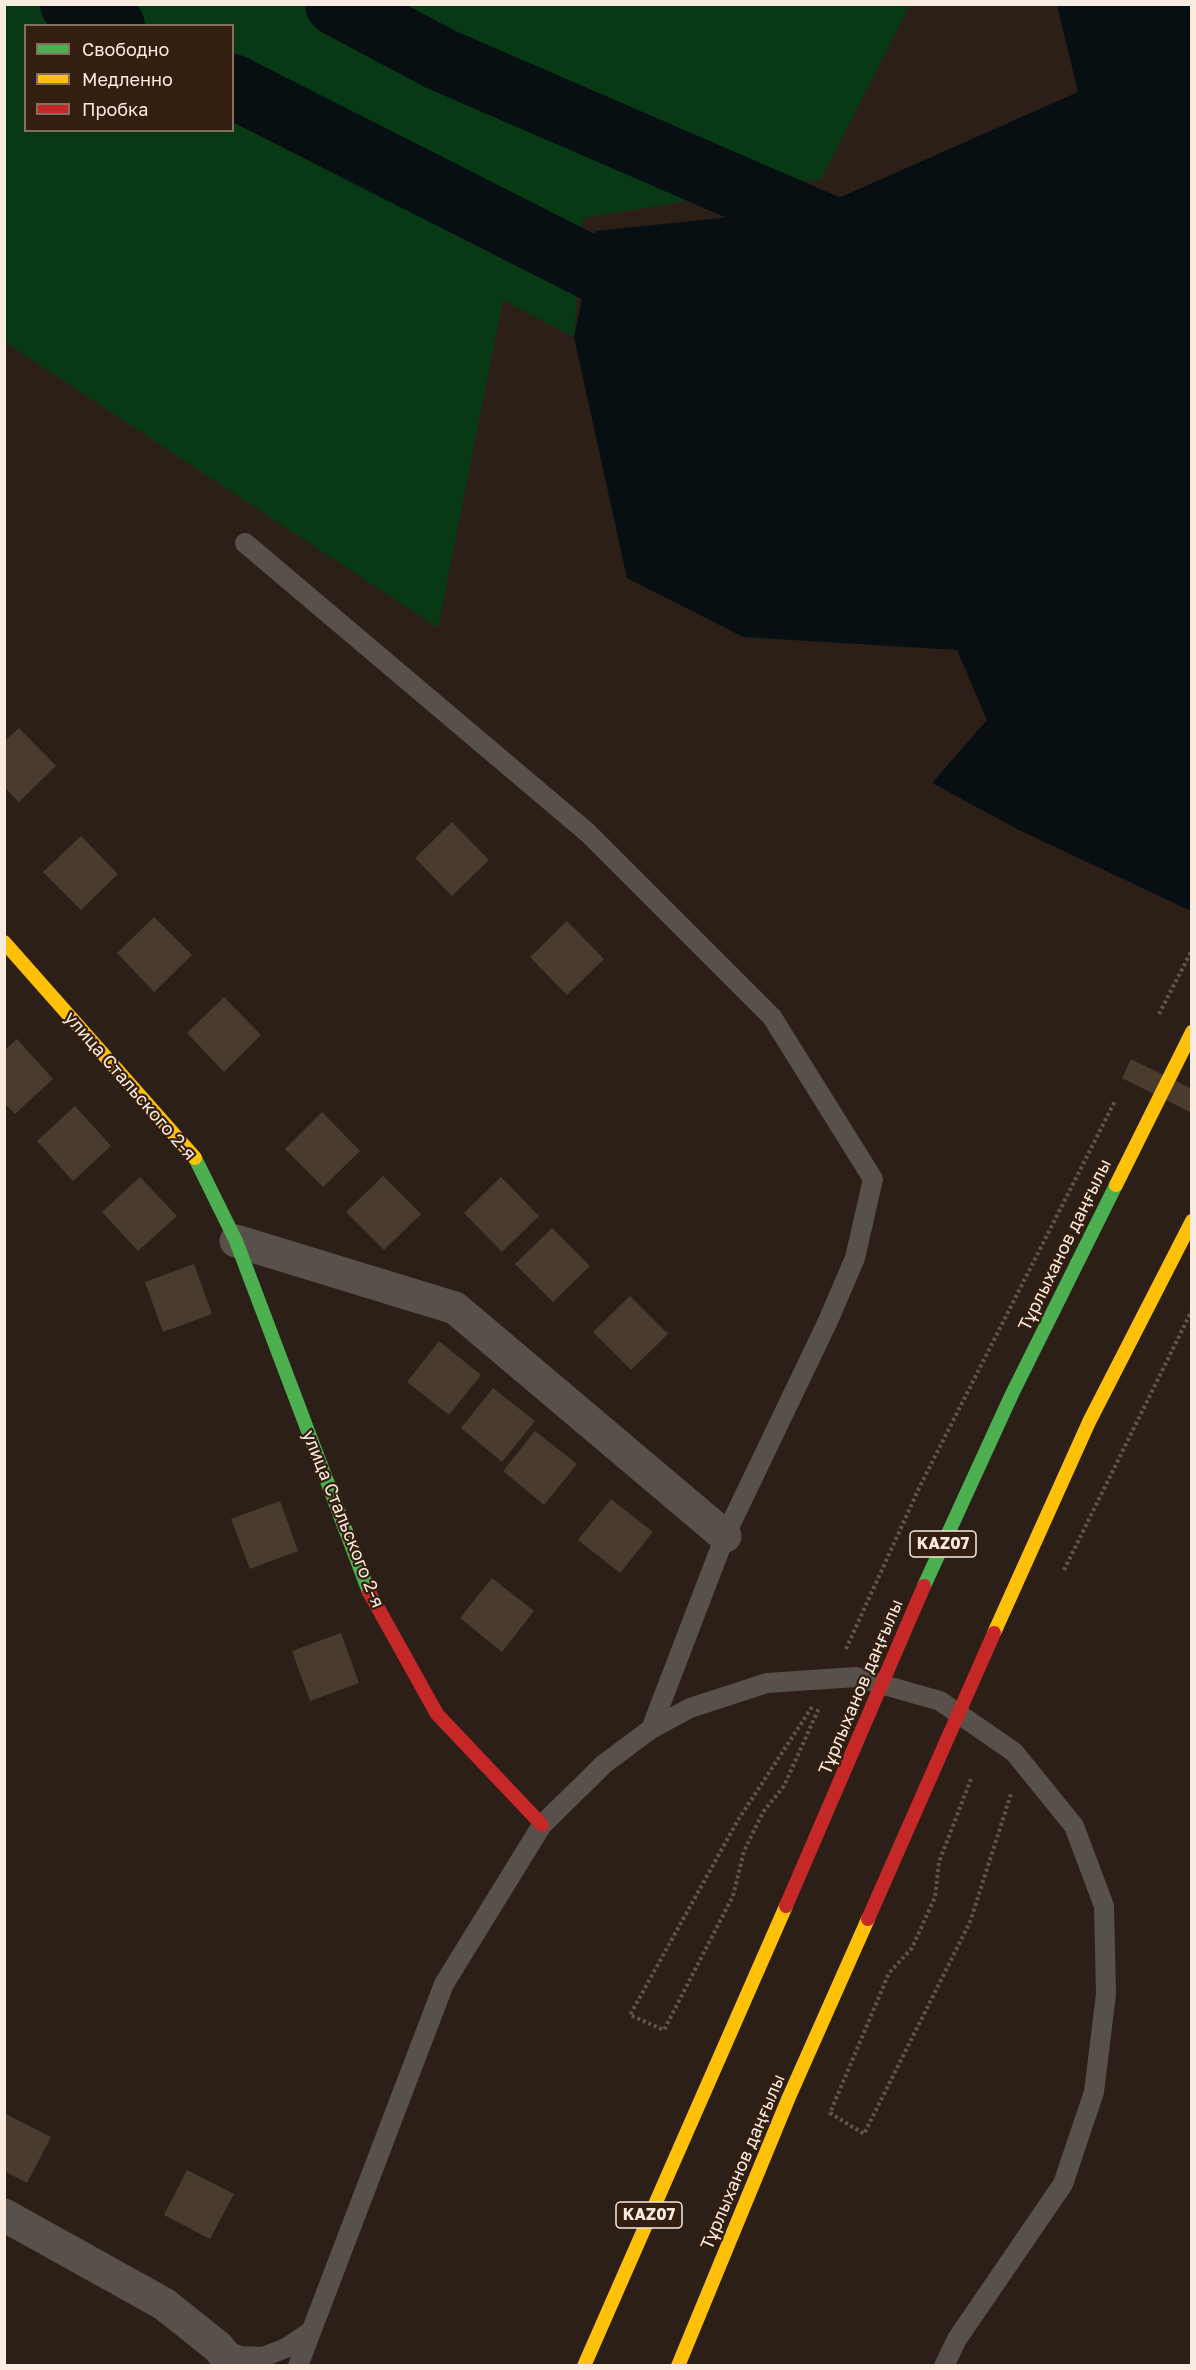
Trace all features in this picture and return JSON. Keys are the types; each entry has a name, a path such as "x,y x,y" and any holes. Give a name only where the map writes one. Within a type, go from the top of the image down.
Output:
{"main road":[{"name":"улица Стальского 2-я","path":"4,942 195,1160 236,1241 368,1591 438,1714 542,1825"},
{"name":"Тұрлыханов даңғылы","path":"584,2366 718,2065 939,1552 1007,1404 1191,1032"},
{"name":"Тұрлыханов даңғылы","path":"678,2366 789,2097 1089,1422 1191,1221"}],"street":[{"path":"236,1241 455,1308 725,1536"},
{"path":"4,2215 164,2304 225,2356"}],"lane":[{"path":"245,543 588,833 772,1017 873,1179 855,1258 828,1321 725,1536 651,1729"},
{"path":"298,2366 444,1984 542,1825 604,1764 651,1729 690,1708 766,1683 856,1677 940,1701 1014,1752 1074,1826 1104,1906 1106,1994 1094,2092 1063,2184 957,2339 944,2366"},
{"path":"225,2356 264,2357 286,2348 310,2331"}],"path":[{"path":"1154,1024 1191,950"},
{"path":"843,1657 920,1486 1117,1098"},
{"path":"823,1700 784,1786 763,1812 744,1851 733,1896 664,2030 630,2015 738,1820 831,1679"},
{"path":"864,2134 970,1922 1022,1761"}],"green space":[{"path":"4,5 910,5 821,179 583,218 574,337 503,300 438,628 5,342"}],"shaded area":[{"path":"1057,5 1191,5 1191,911 1019,830 932,783 987,720 957,650 743,637 627,578 574,337 596,231 816,208 1078,92"}],"building":[{"path":"19,728 56,766 19,802 4,787 4,742"},
{"path":"452,822 489,860 452,896 415,858"},
{"path":"81,836 118,874 81,910 43,872"},
{"path":"154,917 192,955 154,992 117,953"},
{"path":"567,921 604,959 567,995 530,957"},
{"path":"224,997 261,1035 224,1072 187,1033"},
{"path":"17,1039 53,1079 15,1114 4,1103 4,1051"},
{"path":"1131,1059 1192,1089 1192,1113 1122,1078"},
{"path":"75,1106 111,1146 73,1181 37,1141"},
{"path":"322,1112 360,1151 323,1187 285,1149"},
{"path":"383,1176 421,1214 384,1250 346,1212"},
{"path":"140,1177 177,1216 138,1251 102,1212"},
{"path":"501,1177 539,1216 502,1252 464,1213"},
{"path":"552,1228 590,1266 553,1302 515,1264"},
{"path":"194,1264 212,1314 163,1332 145,1282"},
{"path":"630,1296 668,1334 631,1370 593,1332"},
{"path":"439,1341 481,1375 449,1415 407,1382"},
{"path":"493,1388 535,1421 502,1462 461,1428"},
{"path":"535,1431 577,1464 544,1505 503,1471"},
{"path":"611,1499 653,1532 620,1573 578,1540"},
{"path":"280,1501 298,1551 250,1569 231,1519"},
{"path":"492,1578 534,1611 502,1652 460,1618"},
{"path":"341,1633 359,1683 310,1701 292,1651"},
{"path":"4,2113 51,2137 27,2183 4,2171"},
{"path":"187,2170 234,2194 210,2239 164,2215"}],"waterway":[{"path":"72,4 109,24"},
{"path":"337,4 440,59 872,246"},
{"path":"234,87 668,307"}],"traffic: fast":[{"path":"195,1158 236,1241 369,1592"},
{"path":"924,1586 1012,1394 1116,1185"}],"traffic: slow":[{"path":"4,942 195,1158"},
{"path":"1116,1185 1192,1032"},
{"path":"994,1633 1089,1422 1192,1221"},
{"path":"584,2366 786,1906"},
{"path":"678,2366 789,2097 868,1919"}],"traffic: jam":[{"path":"786,1906 924,1586"},
{"path":"369,1592 437,1714 542,1825"},
{"path":"868,1919 994,1633"}]}
